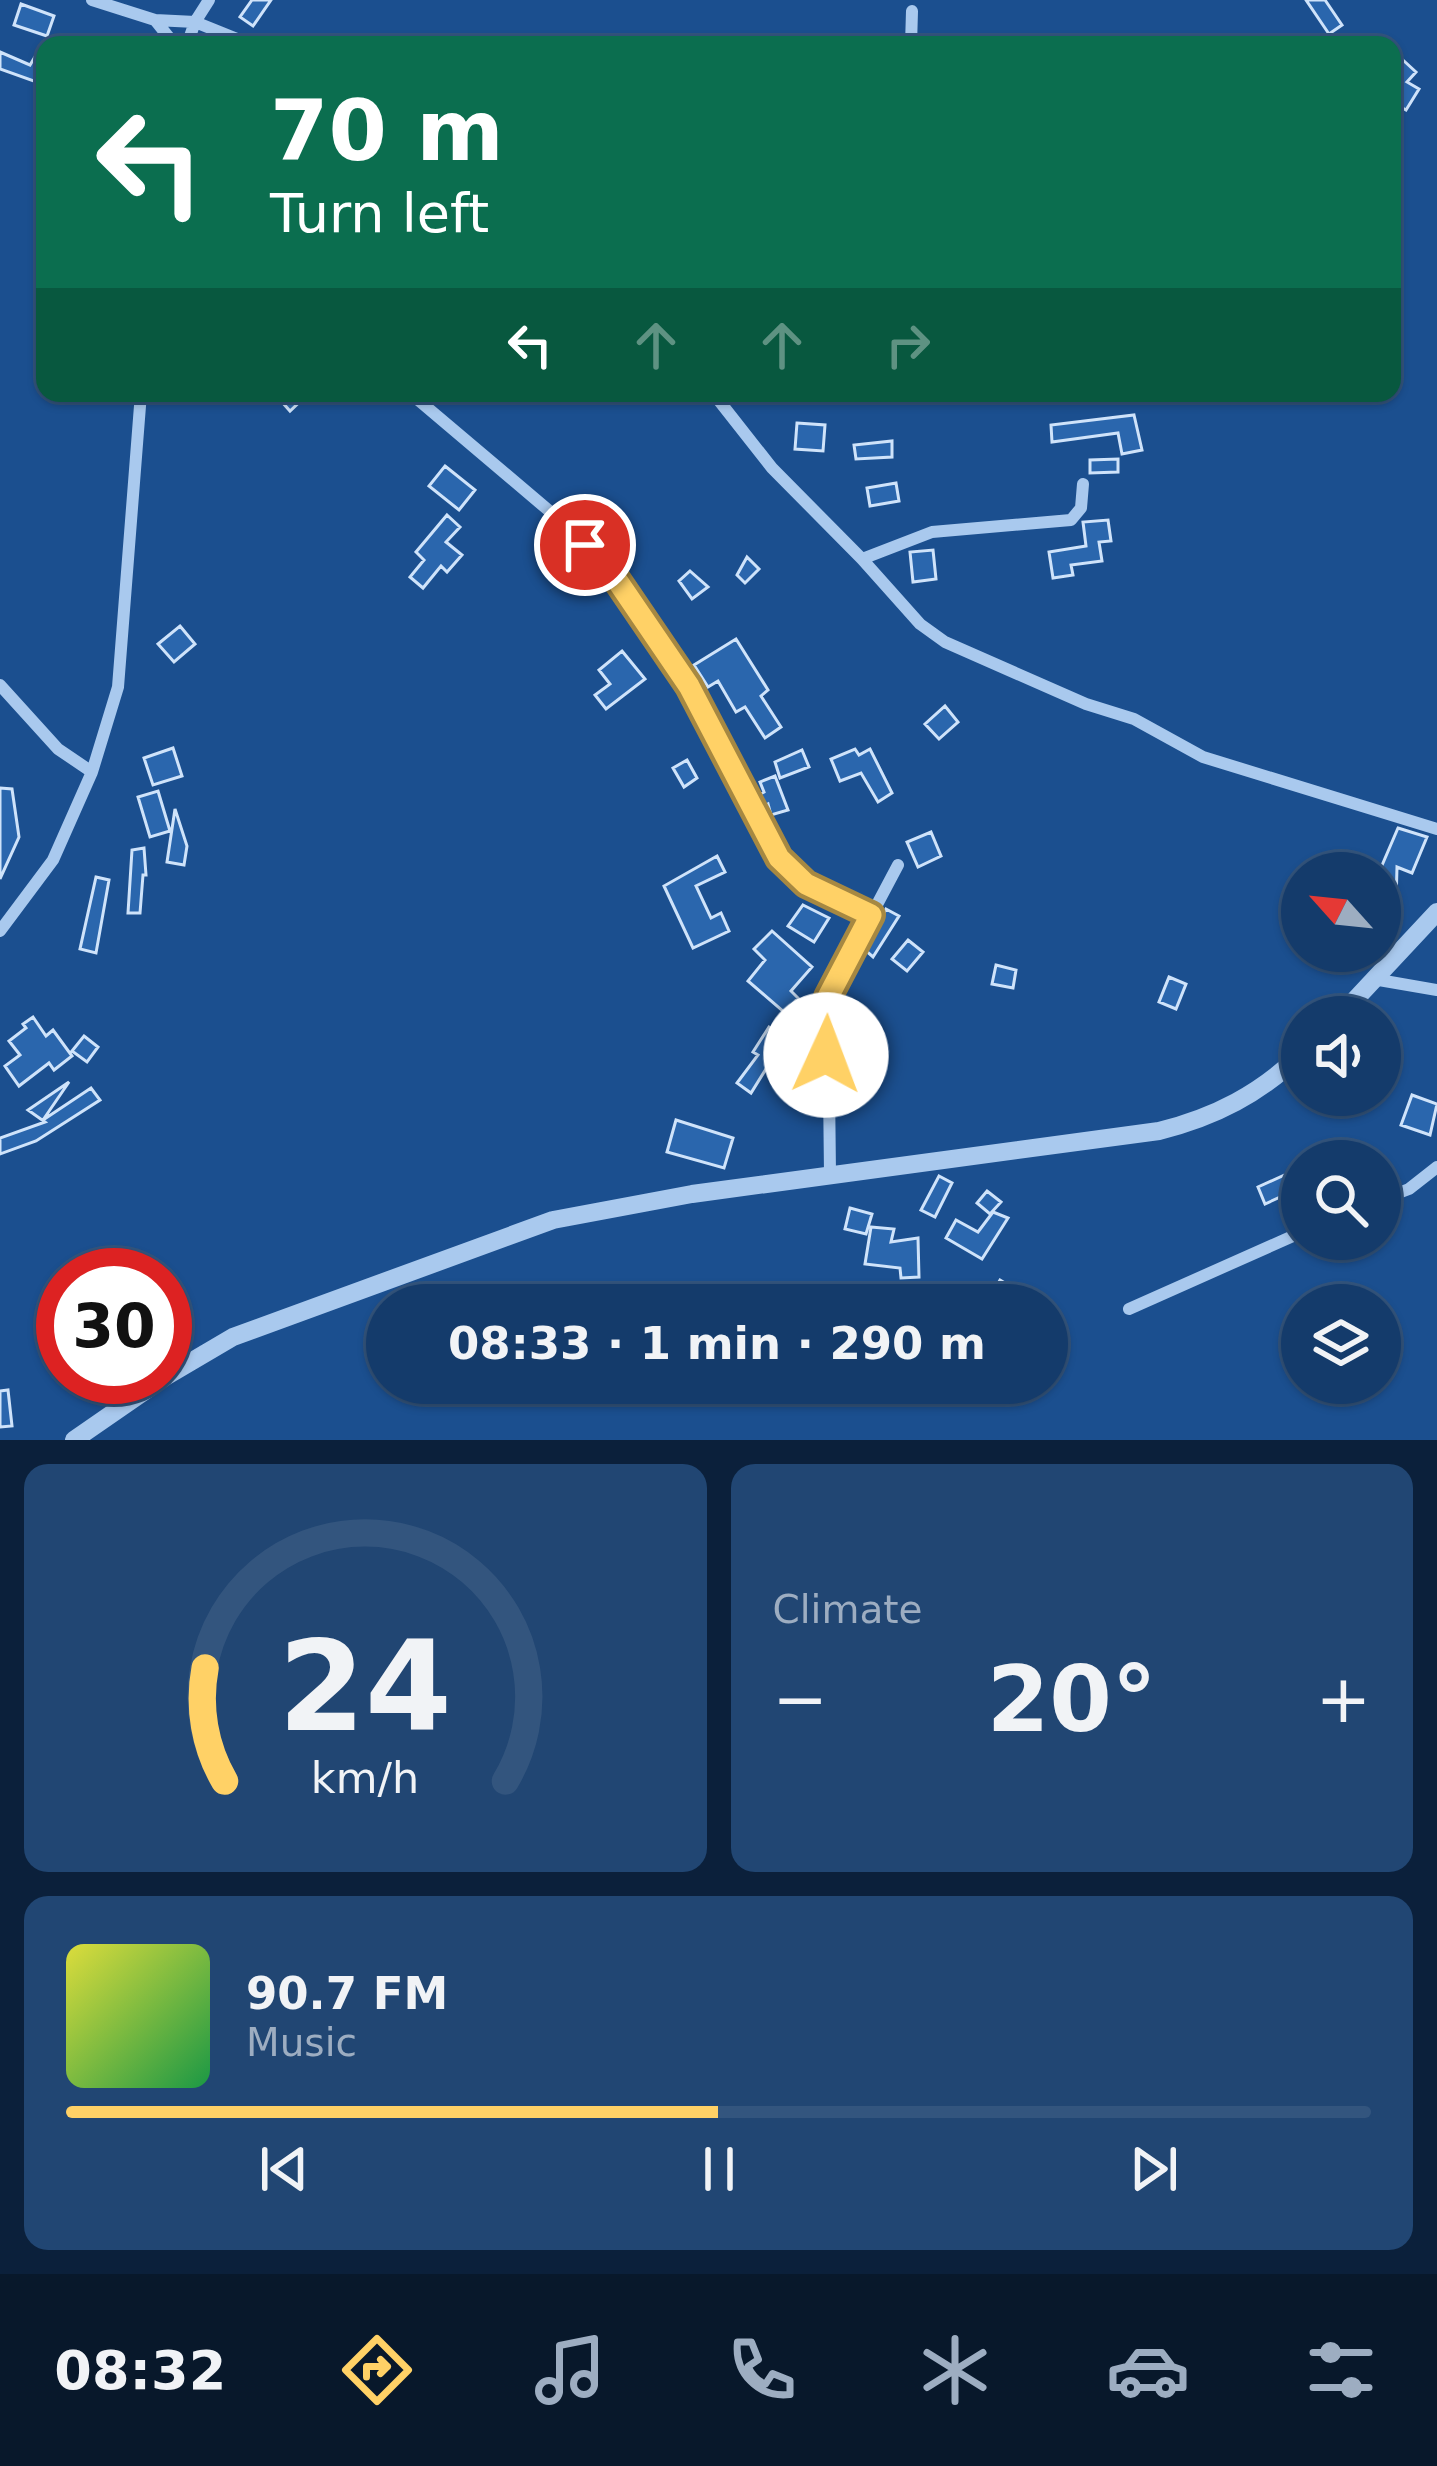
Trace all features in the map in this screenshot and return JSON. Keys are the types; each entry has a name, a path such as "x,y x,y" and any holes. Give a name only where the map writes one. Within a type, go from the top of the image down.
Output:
{"street":[{"path":"92,0 154,20 195,22 230,36"},
{"path":"190,36 209,0"},
{"path":"911,36 912,11"},
{"path":"154,20 167,36"},
{"path":"0,931 53,860 92,772 118,687 140,402"},
{"path":"421,402 560,520 610,570 689,686 779,858 806,884 871,915"},
{"path":"720,402 772,468 920,624 945,642 1086,704 1134,719 1203,757 1437,829"},
{"path":"862,559 932,532 1071,520 1081,508 1083,484"},
{"path":"0,685 58,749 92,772"},
{"path":"830,1174 828,997 898,865"},
{"path":"1358,996 1437,912"},
{"path":"1373,979 1437,990"},
{"path":"192,1361 233,1337 553,1220 692,1194 1159,1131 1204,1120 1246,1099 1281,1070"},
{"path":"1401,1192 1437,1167"},
{"path":"1129,1310 1281,1241"},
{"path":"74,1440 126,1404"}],"building":[{"path":"252,0 271,0 253,26 240,17"},
{"path":"1306,0 1325,0 1342,25 1329,34"},
{"path":"21,4 54,16 47,36 14,25"},
{"path":"0,52 30,65 36,55 36,82 0,69"},
{"path":"1401,58 1416,72 1407,82 1419,89 1406,110 1401,107"},
{"path":"1134,415 1142,450 1122,454 1118,433 1052,442 1051,425"},
{"path":"797,423 825,425 823,451 795,449"},
{"path":"892,441 892,457 856,459 854,445"},
{"path":"1118,459 1118,472 1090,473 1090,460"},
{"path":"445,466 475,490 459,510 429,486"},
{"path":"896,483 899,501 870,506 867,488"},
{"path":"447,515 460,527 446,542 462,555 447,572 441,566 423,588 410,577 424,560 416,552"},
{"path":"1108,520 1111,541 1099,542 1102,561 1071,565 1073,575 1053,578 1049,552 1086,546 1083,522"},
{"path":"933,550 936,579 913,582 910,552"},
{"path":"747,557 759,569 745,583 737,575"},
{"path":"690,571 708,587 692,599 679,581"},
{"path":"180,626 195,644 174,662 158,644"},
{"path":"736,639 768,690 761,696 781,727 765,738 745,707 736,712 718,681 708,687 694,665"},
{"path":"622,651 645,679 606,709 595,695 610,684 599,670"},
{"path":"945,706 958,722 939,739 925,724"},
{"path":"173,748 182,776 153,785 144,758"},
{"path":"855,749 859,755 870,749 892,793 878,802 861,773 840,781 831,759"},
{"path":"802,750 809,767 780,778 775,762"},
{"path":"687,760 697,778 684,787 673,768"},
{"path":"775,776 788,810 771,815 758,795 764,792 760,782"},
{"path":"0,788 12,789 19,837 0,879"},
{"path":"158,791 170,831 150,837 138,797"},
{"path":"175,809 187,846 184,865 167,862"},
{"path":"1398,828 1427,837 1412,873 1401,869 1401,852 1388,852"},
{"path":"931,832 941,856 918,867 907,842"},
{"path":"144,848 146,875 140,913 128,913 132,850"},
{"path":"717,856 725,872 696,886 711,918 721,913 729,931 693,948 664,886"},
{"path":"96,877 109,880 96,953 80,949"},
{"path":"803,905 829,918 814,942 788,926"},
{"path":"886,909 899,916 873,957 865,950"},
{"path":"772,931 812,967 791,991 798,998 785,1013 748,981 765,960 754,949"},
{"path":"908,940 923,952 907,971 892,959"},
{"path":"996,965 1016,970 1013,988 992,984"},
{"path":"1169,977 1186,984 1176,1009 1159,1002"},
{"path":"33,1017 46,1036 53,1030 72,1056 54,1070 49,1063 19,1086 5,1066 20,1055 9,1041"},
{"path":"769,1027 786,1037 751,1093 737,1083 758,1055 753,1052"},
{"path":"84,1036 98,1047 87,1062 72,1051"},
{"path":"804,1049 818,1057 818,1062 800,1088 785,1077"},
{"path":"69,1082 43,1120 91,1088 100,1100 36,1141 0,1154 0,1138 45,1122 28,1110"},
{"path":"1412,1095 1437,1104 1430,1135 1401,1125"},
{"path":"676,1120 733,1138 724,1168 667,1152"},
{"path":"939,1176 952,1183 935,1217 921,1210"},
{"path":"1281,1177 1281,1197 1265,1204 1258,1187"},
{"path":"987,1191 1001,1202 990,1214 977,1203"},
{"path":"850,1208 872,1214 866,1234 845,1229"},
{"path":"993,1212 1008,1218 982,1259 946,1238 956,1220 978,1232"},
{"path":"871,1227 894,1229 891,1242 918,1238 919,1277 901,1278 900,1268 865,1264"},
{"path":"8,1390 12,1426 0,1427 0,1391"}],"route":[{"path":"585,545 610,570 689,686 779,858 806,884 871,915 828,997 826,1055"}]}
